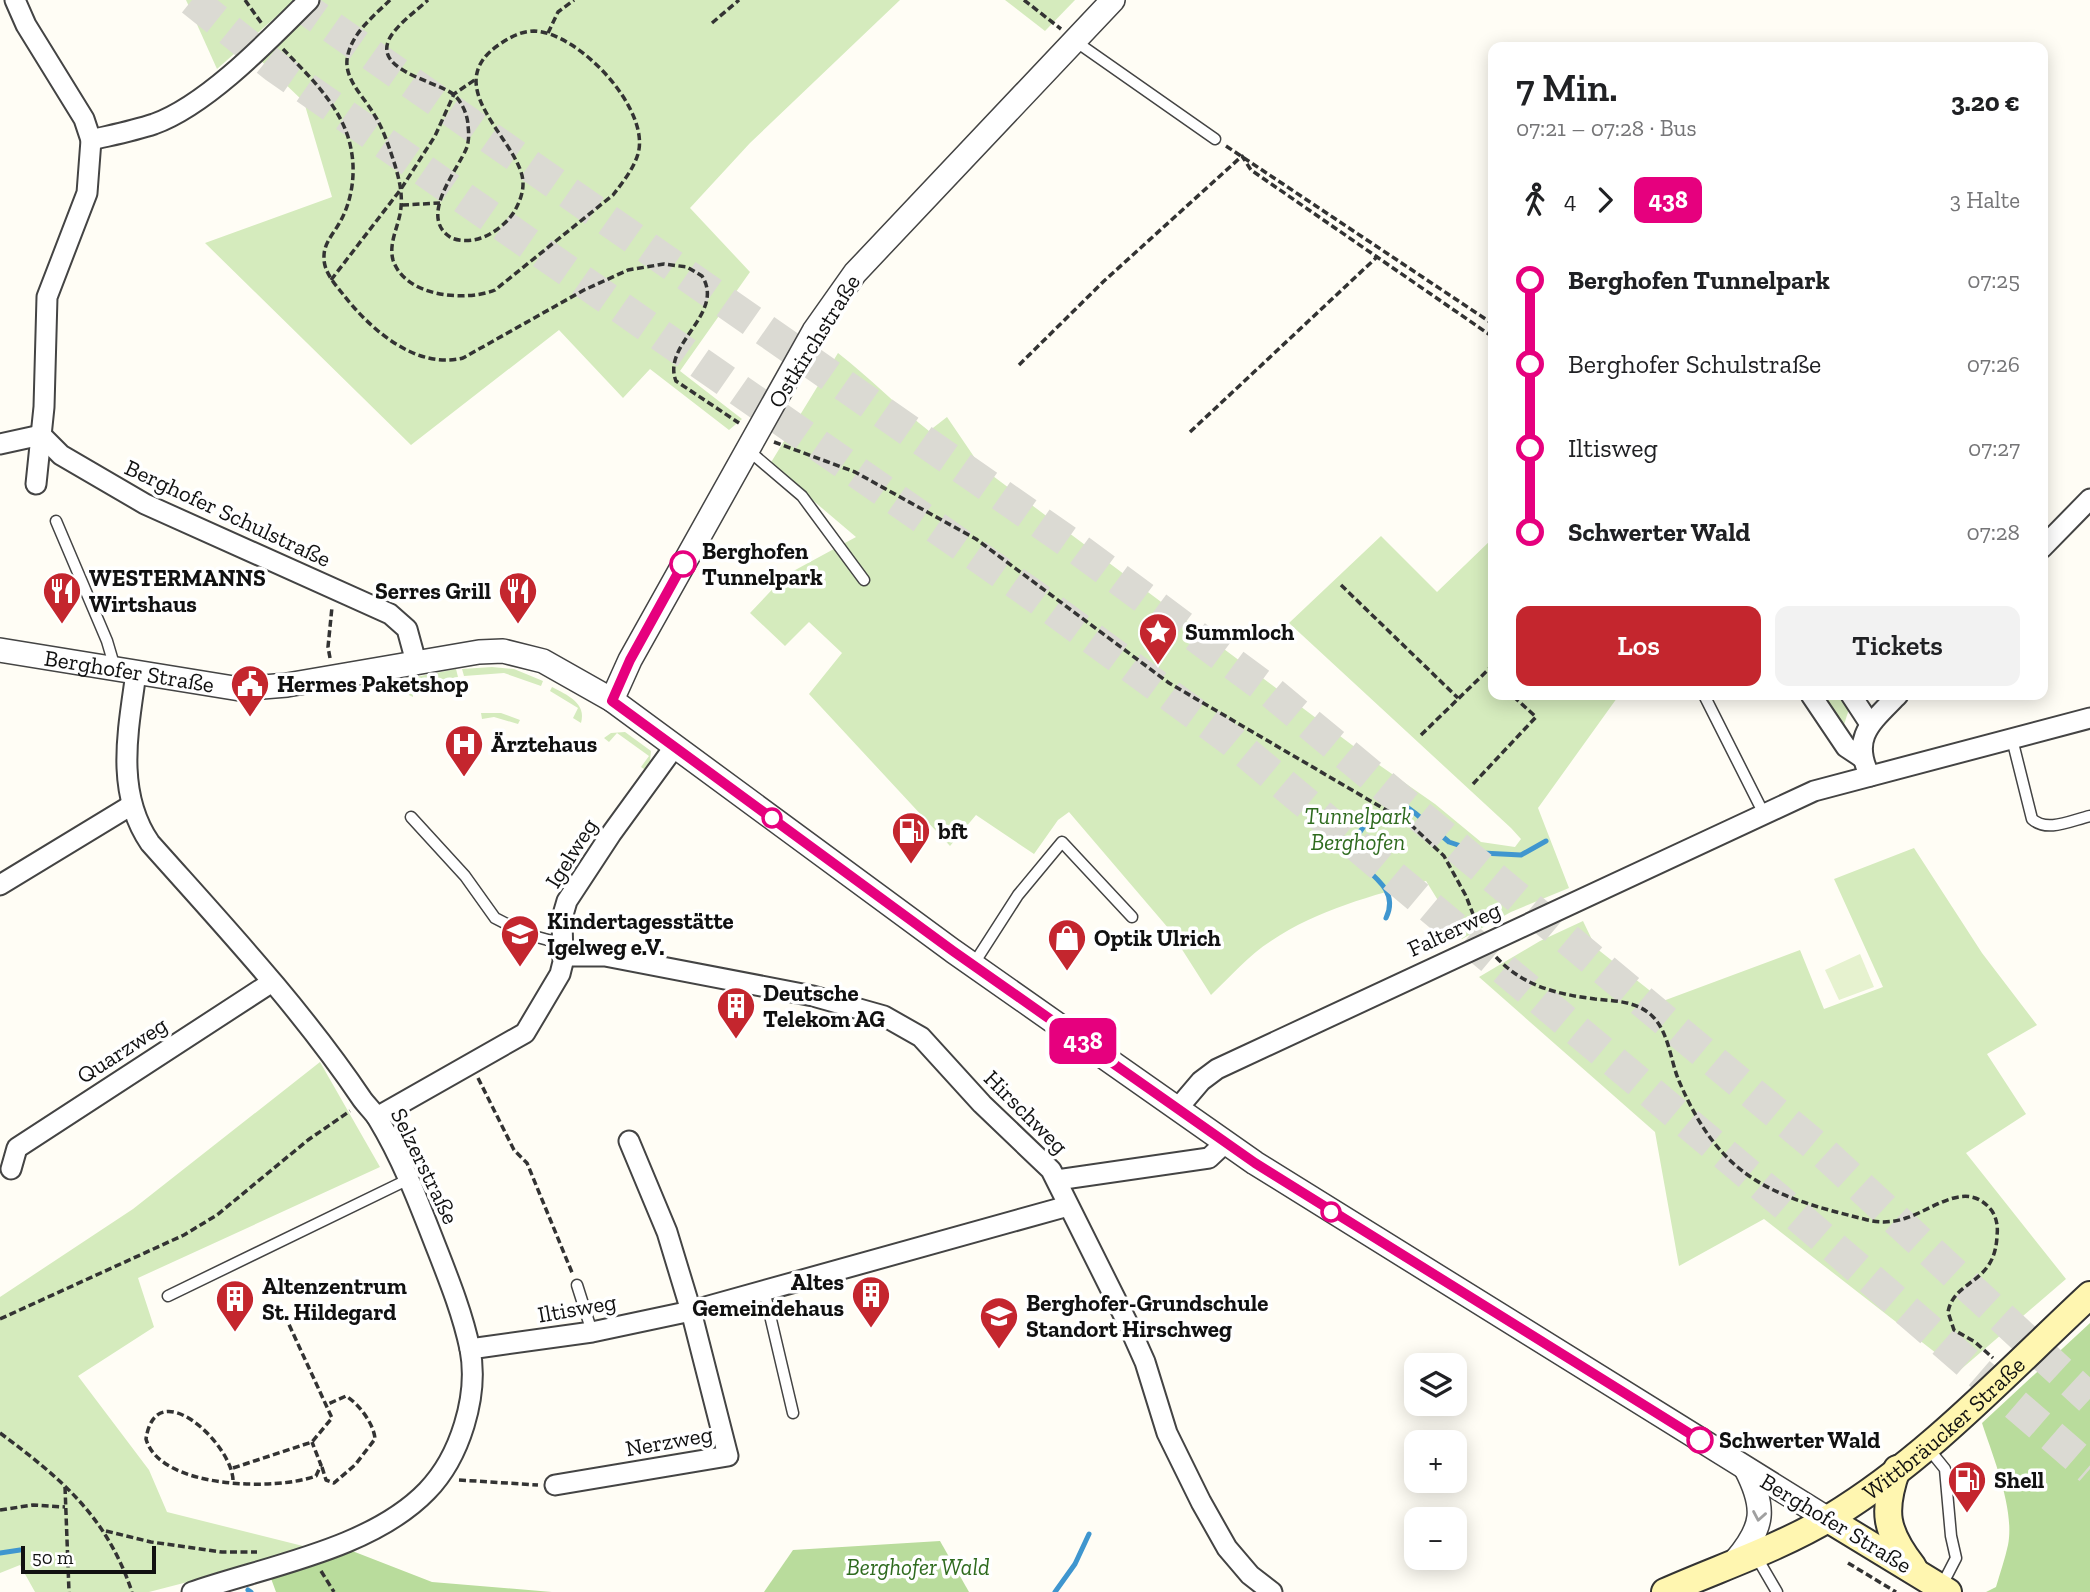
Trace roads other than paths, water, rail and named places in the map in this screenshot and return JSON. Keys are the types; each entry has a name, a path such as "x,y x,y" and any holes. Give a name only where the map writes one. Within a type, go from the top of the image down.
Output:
{"main road":[{"name":"Wittbräucker Straße","path":"1665,1592 1828,1519 1926,1445 2090,1295"},
{"path":"1897,1469 1886,1511 1892,1535 1916,1571"},
{"name":"Berghofer Straße","path":"1828,1519 1944,1590"}],"street":[{"path":"15,0 26,25 83,119 91,141 87,193 47,297 41,435 36,484"},
{"path":"91,141 155,123 180,111 272,37 309,0"},
{"name":"Ostkirchstraße","path":"612,701 630,660 814,331 855,273 1113,0"},
{"path":"0,444 41,435"},
{"name":"Berghofer Schulstraße","path":"41,435 61,455 122,492 398,618 407,629 416,662"},
{"path":"2048,542 2090,499"},
{"name":"Berghofer Straße","path":"0,650 240,689 480,652 517,653 543,661 612,701 973,965 1226,1142 1331,1212 1828,1519"},
{"name":"Selzerstraße","path":"126,671 130,806 149,843 327,1048 377,1117 409,1179 444,1263 470,1349 471,1380 466,1418 450,1459 439,1476 407,1509 378,1529 192,1592"},
{"path":"1814,700 1846,747 1860,757 1870,776"},
{"path":"1855,700 1870,724"},
{"path":"1860,757 1870,724 1893,700"},
{"name":"Falterweg","path":"1178,1108 1201,1081 1217,1069 1483,943 1815,791 2090,718"},
{"name":"Igelweg","path":"377,1117 525,1033 560,974 564,950 562,918 578,880 674,746"},
{"path":"0,885 130,806"},
{"name":"Hirschweg","path":"564,950 813,996 884,1016 921,1037 982,1104 1051,1170 1128,1324 1145,1363 1167,1433 1201,1502 1227,1548 1268,1591"},
{"name":"Quarzweg","path":"11,1170 17,1148 272,982"},
{"path":"629,1141 667,1232 691,1311"},
{"path":"1057,1180 1209,1158 1226,1142"},
{"name":"Iltisweg","path":"470,1349 592,1332 691,1311 1068,1206"},
{"name":"Nerzweg","path":"555,1485 728,1457 691,1311"},
{"path":"1745,1556 1761,1511 1761,1502 1746,1469"}],"lane":[{"path":"1075,41 1215,139"},
{"path":"748,450 802,496 864,580"},
{"path":"56,521 107,641 126,671"},
{"path":"1707,700 1764,814"},
{"path":"2012,739 2032,819 2039,825 2049,826 2090,816"},
{"path":"411,817 465,876 495,918 564,950"},
{"path":"973,965 1018,895 1062,842 1132,917"},
{"path":"168,1296 409,1179"},
{"path":"577,1285 592,1332"},
{"path":"764,1290 793,1413"},
{"path":"1926,1445 1945,1469 1951,1536 1956,1558 1944,1590"},
{"path":"1745,1556 1777,1592"}],"waterway":[{"path":"1386,796 1392,796 1449,842 1482,853 1521,855 1546,841"},
{"path":"1373,813 1355,839 1352,856 1386,891 1389,899 1386,918"},
{"path":"1055,1592 1075,1564 1089,1534"},
{"path":"0,1553 20,1550"}],"tunnel":[{"path":"192,0 274,66 1033,595 1232,741 1778,1199 2090,1469"},
{"path":"293,0 1071,544 1271,692 1823,1152 2090,1399"}],"place":[{"name":"Berghofen Tunnelpark","path":"683,564"},
{"name":"WESTERMANNS Wirtshaus","path":"62,625"},
{"name":"Serres Grill","path":"518,625"},
{"name":"Summloch","path":"1158,666"},
{"name":"Hermes Paketshop","path":"250,718"},
{"name":"Ärztehaus","path":"464,778"},
{"name":"bft","path":"911,865"},
{"name":"Kindertagesstätte Igelweg e.V.","path":"520,968"},
{"name":"Optik Ulrich","path":"1067,972"},
{"name":"Deutsche Telekom AG","path":"736,1040"},
{"name":"Altes Gemeindehaus","path":"871,1329"},
{"name":"Altenzentrum St. Hildegard","path":"235,1333"},
{"name":"Berghofer-Grundschule Standort Hirschweg","path":"999,1350"},
{"name":"Schwerter Wald","path":"1700,1440"},
{"name":"Shell","path":"1967,1514"}],"park label":[{"name":"Tunnelpark Berghofen","path":"1358,829"},
{"name":"Berghofer Wald","path":"918,1567"}]}
